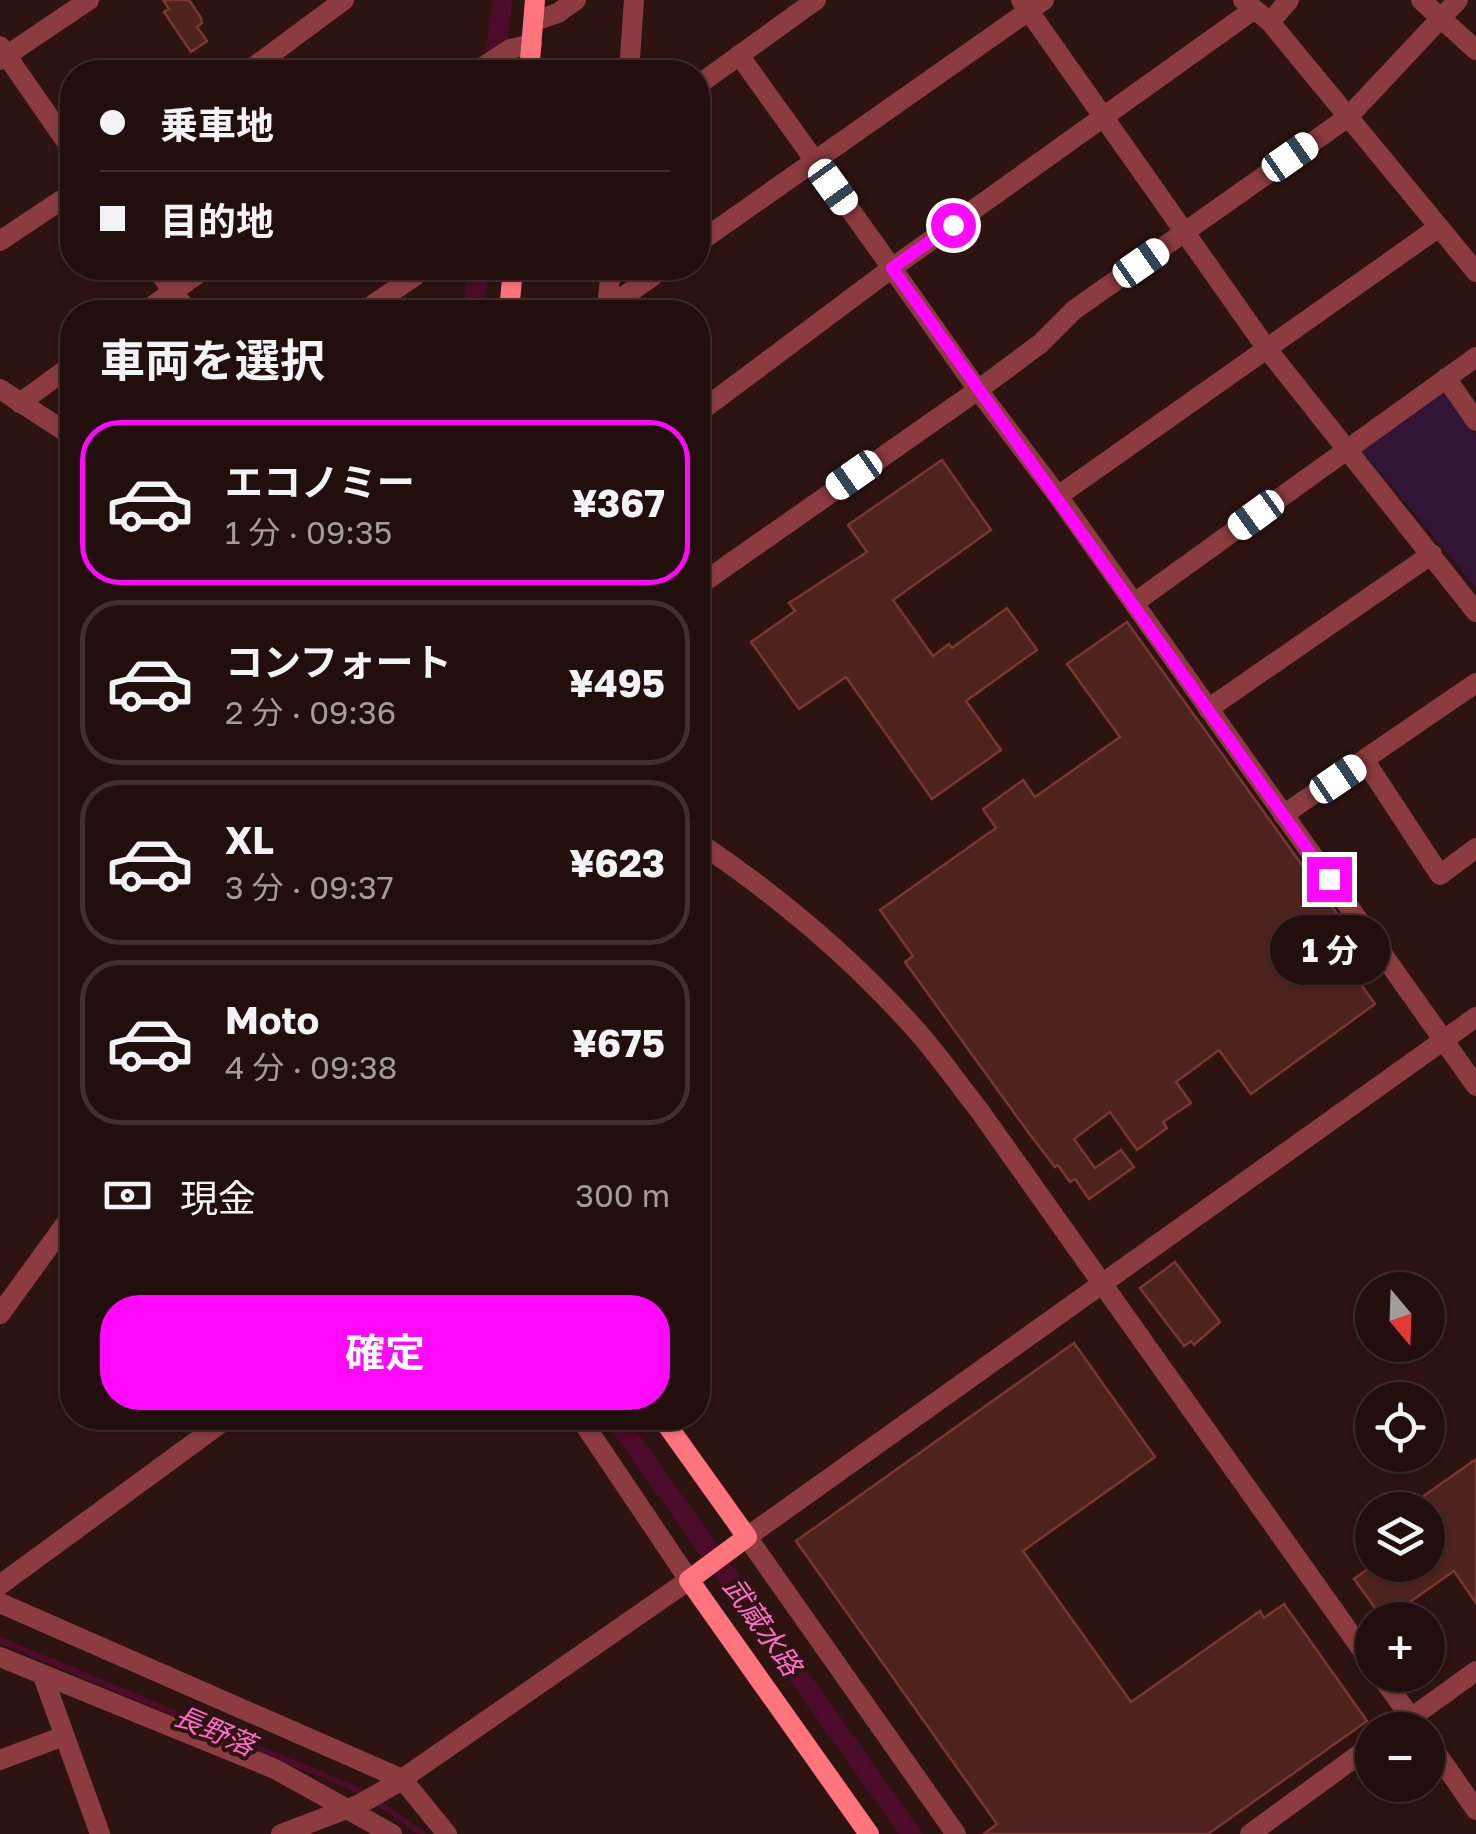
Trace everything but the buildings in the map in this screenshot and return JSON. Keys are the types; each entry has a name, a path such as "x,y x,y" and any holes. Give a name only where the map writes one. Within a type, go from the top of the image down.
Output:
{"main road":[{"path":"527,60 524,45 535,11"},
{"path":"670,1430 740,1542 695,1575 868,1834"}],"street":[{"path":"60,134 2,54 89,0"},
{"path":"264,60 344,0"},
{"path":"535,11 558,13 576,0"},
{"path":"630,60 634,0"},
{"path":"710,75 816,0"},
{"path":"710,404 892,268 1255,11 1289,0"},
{"path":"1421,0 1476,50"},
{"path":"710,578 978,390 1041,343 1074,310 1348,117 1458,0"},
{"path":"710,235 1031,4 1104,117 1267,349 1476,612"},
{"path":"1255,11 1476,272"},
{"path":"497,60 524,45"},
{"path":"738,55 1058,496 1476,1086"},
{"path":"0,242 60,200"},
{"path":"1058,496 1439,228"},
{"path":"164,280 179,300"},
{"path":"161,300 190,280"},
{"path":"380,300 409,280"},
{"path":"619,300 647,280"},
{"path":"1134,603 1476,356"},
{"path":"20,403 60,374"},
{"path":"1446,378 1476,421"},
{"path":"0,389 60,428"},
{"path":"1208,710 1432,554"},
{"path":"1283,815 1476,683"},
{"path":"1365,760 1440,874 1476,848"},
{"path":"710,850 776,896 855,966 910,1022 979,1110 1355,1640"},
{"path":"956,1834 740,1542 1476,1017"},
{"path":"0,1314 60,1232"},
{"path":"0,1585 212,1430"},
{"path":"282,1834 355,1806 398,1782 695,1575 589,1430"},
{"path":"0,1604 398,1782 447,1834"},
{"path":"0,1657 276,1769 355,1806 392,1834"},
{"path":"1425,1712 1476,1671"},
{"path":"43,1676 100,1834"},
{"path":"0,1760 64,1736"},
{"path":"1250,1834 1355,1758"},
{"path":"1445,1765 1476,1810"}],"shaded area":[{"path":"1445,391 1476,436 1476,587 1362,451"}],"waterway":[{"name":"武蔵水路","path":"495,60 502,0"},
{"name":"武蔵水路","path":"475,300 477,280"},
{"name":"武蔵水路","path":"624,1430 911,1834"},
{"name":"長野落","path":"0,1640 365,1793 422,1834"}],"route":[{"path":"953,225 892,268 1329,879"}]}
